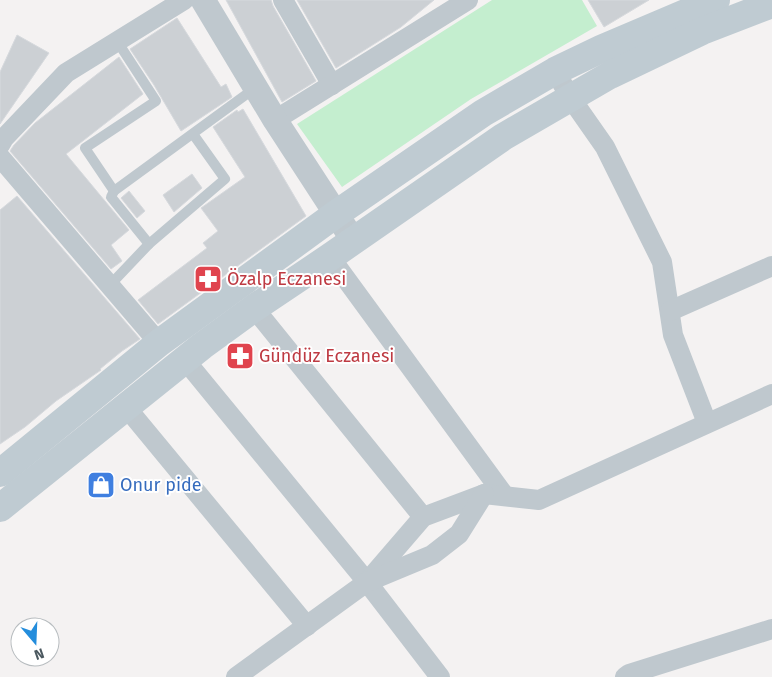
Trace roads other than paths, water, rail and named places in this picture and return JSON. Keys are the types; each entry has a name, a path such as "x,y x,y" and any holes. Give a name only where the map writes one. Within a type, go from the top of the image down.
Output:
{"main road":[{"path":"0,474 159,343 336,214 483,112 555,71 601,49 716,0"},
{"path":"0,508 185,360 254,308 503,137 610,74 694,35 772,4"}],"street":[{"path":"0,144 66,72 184,0"},
{"path":"203,0 256,88 353,240"},
{"path":"283,0 332,85"},
{"path":"276,120 468,0"},
{"path":"555,71 570,97 605,147 662,262 673,336 707,423"},
{"path":"0,157 159,343"},
{"path":"330,257 494,494"},
{"path":"670,311 772,266"},
{"path":"254,308 423,517"},
{"path":"185,360 367,582 440,677"},
{"path":"236,677 367,582 423,517 494,494 539,500 772,394"},
{"path":"126,407 307,626"},
{"path":"367,582 432,555 458,534 494,494"},
{"path":"625,677 629,674 772,629"}],"lane":[{"path":"114,191 85,148 156,101 118,41"},
{"path":"149,244 111,197 114,191 256,88"},
{"path":"110,285 149,244 225,179 193,134"}],"place":[{"name":"Özalp Eczanesi","path":"208,279"},
{"name":"Gündüz Eczanesi","path":"240,356"},
{"name":"Onur pide","path":"101,485"}]}
